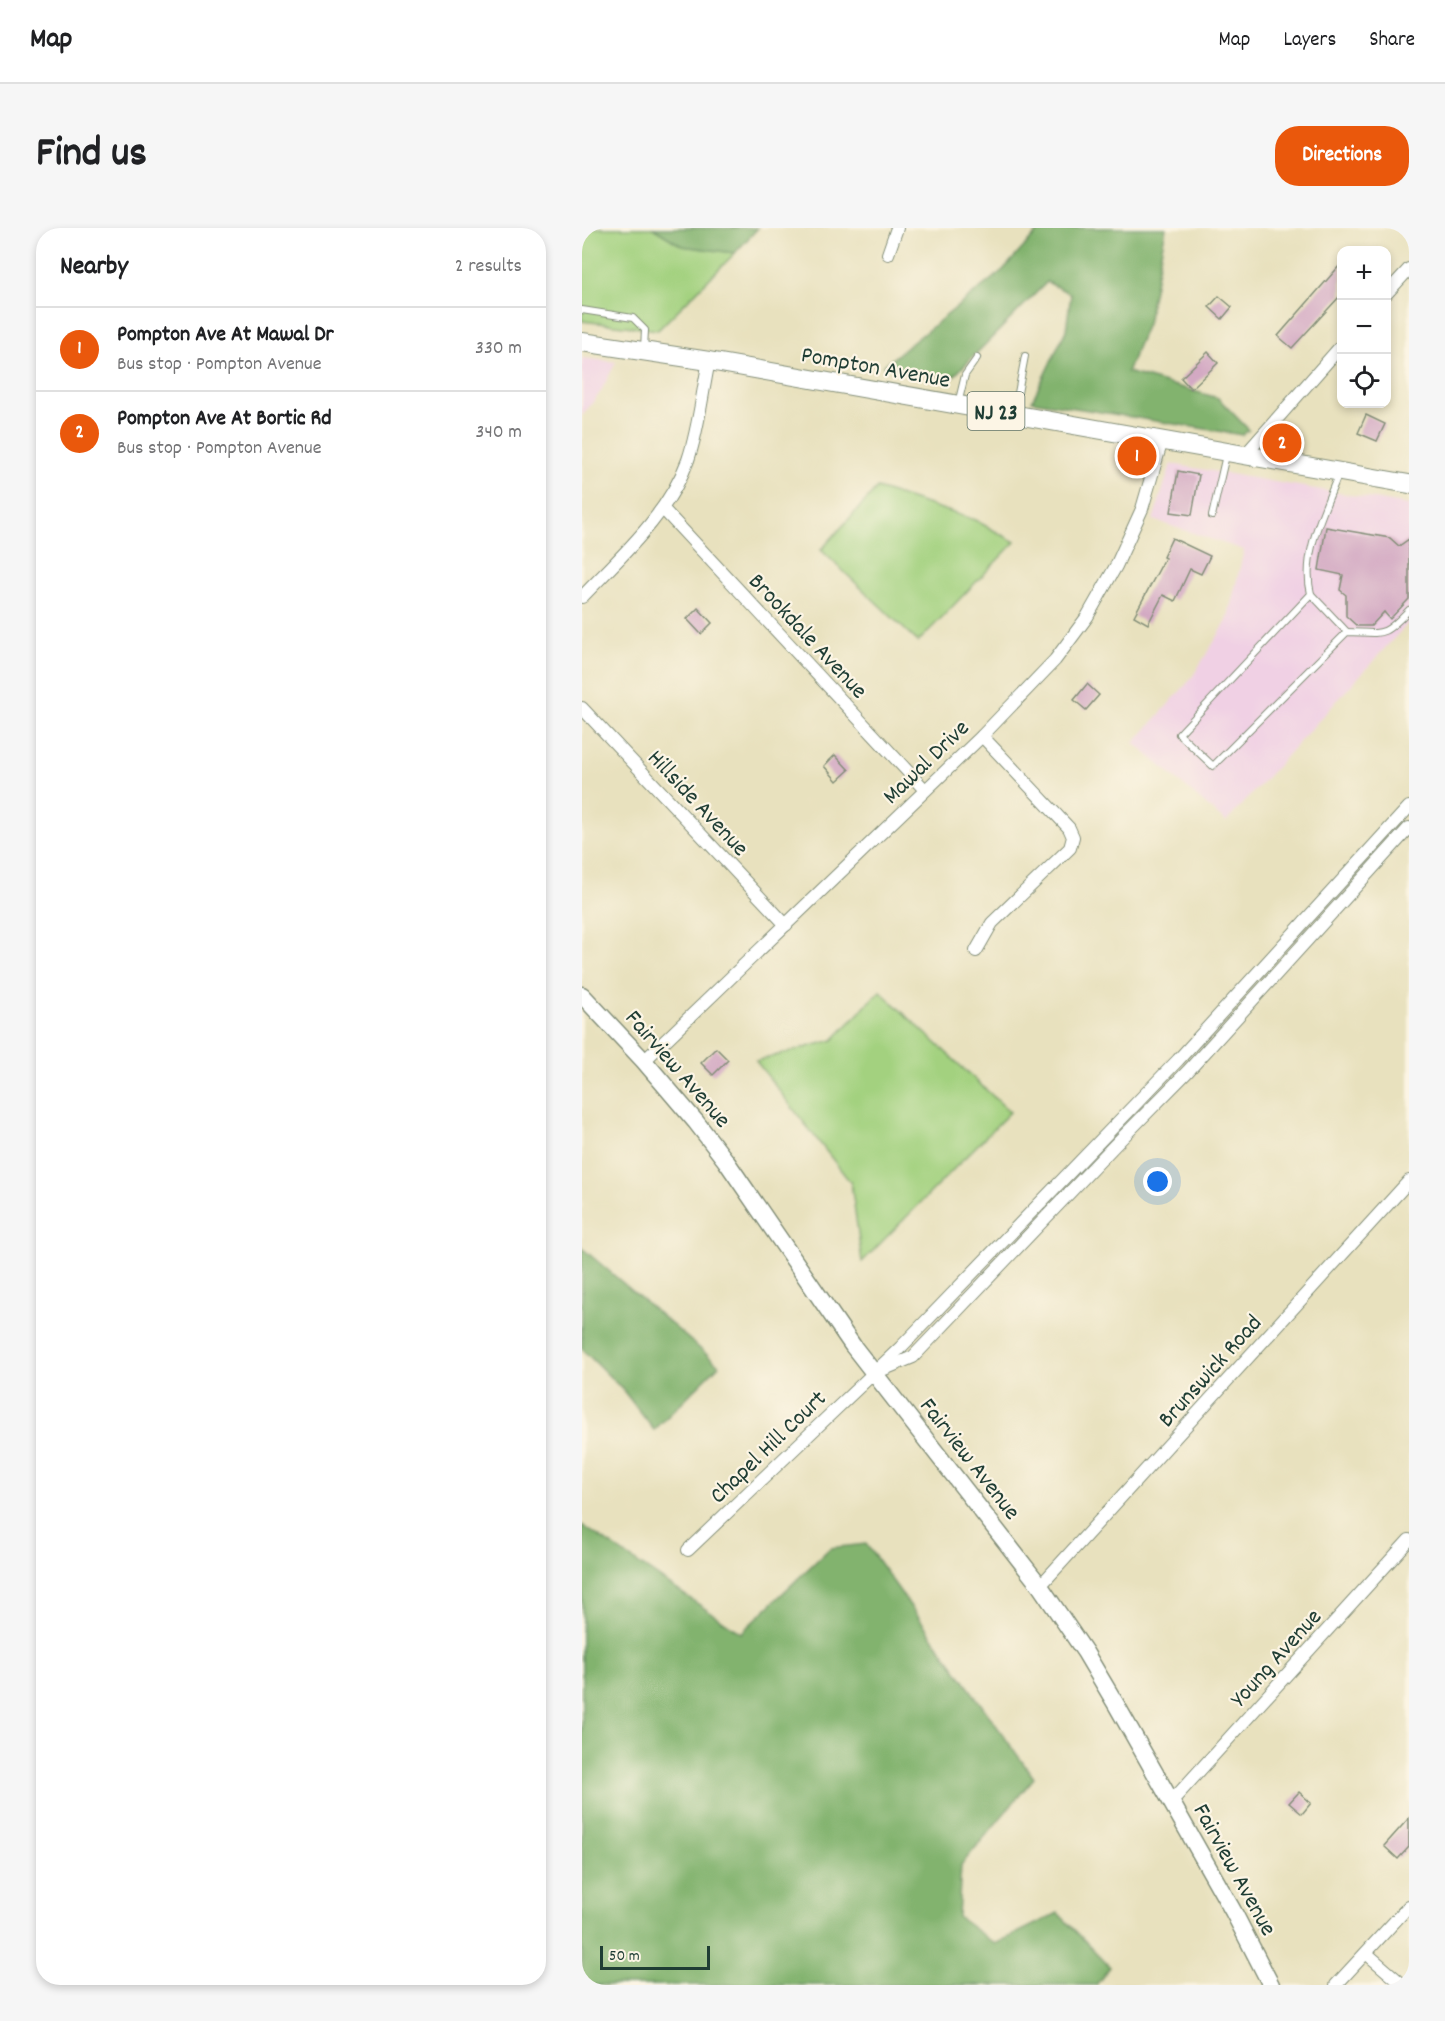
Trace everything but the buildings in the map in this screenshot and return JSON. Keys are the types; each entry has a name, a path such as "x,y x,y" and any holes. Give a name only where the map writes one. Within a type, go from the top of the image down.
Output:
{"main road":[{"name":"Pompton Avenue","path":"582,342 709,361 1409,484"},
{"name":"Fairview Avenue","path":"582,995 644,1061 696,1122 726,1161 811,1288 853,1346 1040,1586 1085,1652 1172,1801 1271,1985"}],"street":[{"path":"888,254 897,228"},
{"path":"1391,289 1409,269"},
{"path":"1246,454 1337,350"},
{"path":"582,597 663,509 677,484 689,458 709,361"},
{"name":"Mawal Drive","path":"644,1061 982,736 1055,660 1101,594 1116,566 1142,509 1162,440"},
{"name":"Brookdale Avenue","path":"663,509 925,790"},
{"name":"Hillside Avenue","path":"582,708 786,925"},
{"path":"976,951 992,923 1070,848 1073,837 1069,828 982,736"},
{"name":"Chapel Hill Court","path":"688,1550 875,1372 1147,1092 1406,815"},
{"path":"875,1372 913,1357 1157,1102 1409,828"},
{"path":"1277,951 1288,960"},
{"path":"1147,1092 1157,1102"},
{"name":"Brunswick Road","path":"1040,1586 1409,1182"},
{"path":"1016,1227 1027,1237"},
{"name":"Young Avenue","path":"1172,1801 1409,1540"},
{"path":"1336,1985 1409,1906"},
{"path":"1366,1953 1403,1985"}],"lane":[{"path":"582,310 625,316 637,321 645,330 644,351"},
{"path":"1014,414 1024,356"},
{"path":"958,404 965,375 977,358"},
{"path":"1212,516 1226,451"},
{"path":"1339,471 1308,561 1307,578 1311,594 1347,632 1382,633 1390,630 1409,610"},
{"path":"1311,594 1179,734 1213,766 1347,632"}],"shaded area":[{"path":"582,358 616,362 600,393 582,416"},
{"path":"1171,464 1409,505 1409,622 1226,822 1134,743 1191,679 1227,621 1244,550 1153,520"}],"green space":[{"path":"582,228 653,228 682,246 735,253 658,330 582,321"},
{"path":"653,228 758,228 735,253 682,246"},
{"path":"1041,228 1166,228 1147,324 1127,372 1218,398 1249,430 1242,435 1032,401 1066,330 1071,294 1047,282 952,378 883,366 1003,270"},
{"path":"877,488 975,520 1015,542 918,642 821,550"},
{"path":"880,991 1010,1112 862,1262 851,1183 756,1061 833,1040"},
{"path":"582,1248 719,1365 654,1430 622,1389 582,1349"},
{"path":"582,1525 741,1633 830,1548 866,1544 1034,1778 961,1865 958,1917 995,1944 1058,1913 1110,1967 1096,1985 584,1985 582,1976"}],"place":[{"name":"Pompton Ave At Bortic Rd","path":"1282,443"},
{"name":"Pompton Ave At Mawal Dr","path":"1137,456"}]}
